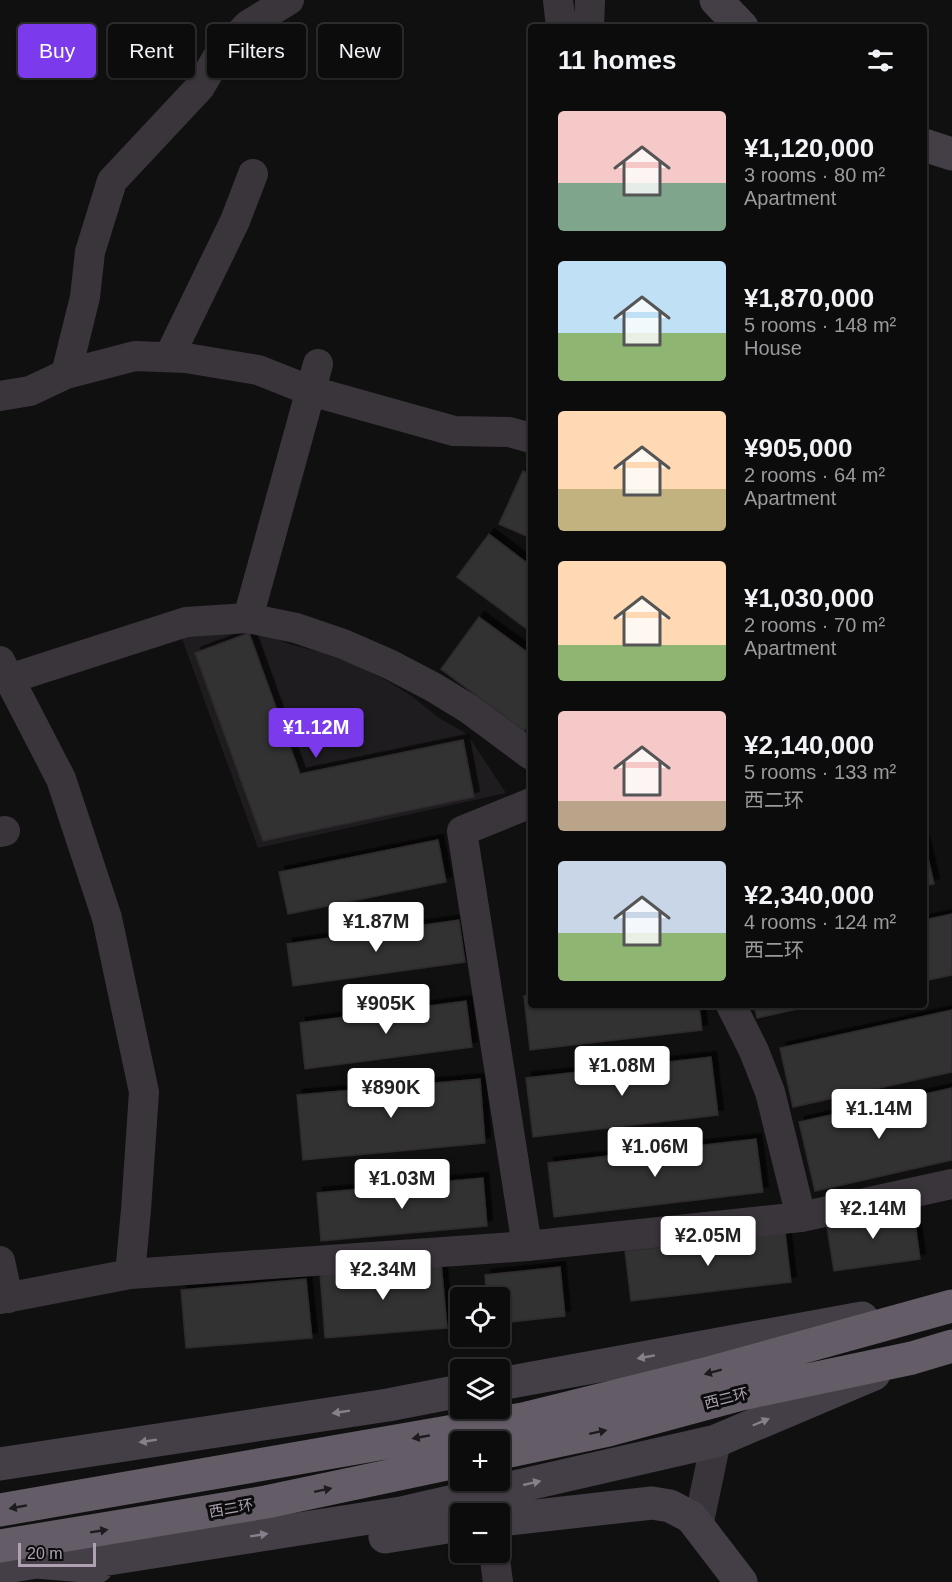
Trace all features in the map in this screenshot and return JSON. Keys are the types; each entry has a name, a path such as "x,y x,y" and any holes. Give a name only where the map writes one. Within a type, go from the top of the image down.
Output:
{"highway":[{"path":"0,1510 523,1419 713,1372 952,1304"},
{"name":"西二环","path":"510,1451 608,1430 741,1394 912,1358 952,1346"},
{"name":"西二环","path":"0,1546 266,1502 450,1463"}],"street":[{"path":"66,374 85,297 90,252 112,181 200,87 217,58 248,25 289,0"},
{"path":"558,0 561,24"},
{"path":"589,24 590,0"},
{"path":"716,0 739,24"},
{"path":"927,146 952,154"},
{"path":"169,357 234,221 253,174"},
{"path":"0,396 30,391 66,374 135,356 186,358 314,377 454,431 509,432 528,437"},
{"path":"248,618 314,377"},
{"path":"130,1274 144,1092 104,907 61,779 4,670 186,622 248,618 296,628 343,644 389,664 469,709 528,753"},
{"path":"526,1246 462,831 528,804"},
{"path":"732,1008 754,1051 770,1092 801,1217"},
{"path":"0,1261 4,1298 130,1274 526,1246 801,1217 952,1184"},
{"path":"510,1382 952,1304"},
{"path":"76,1564 401,1513 716,1441 912,1358"},
{"path":"0,1464 388,1405 450,1393"},
{"path":"698,1526 716,1441"},
{"path":"510,1519 652,1503 670,1506 691,1517 741,1582"},
{"path":"0,1568 36,1562 76,1564 148,1574 450,1527"},
{"path":"495,1563 498,1582"}],"shaded area":[{"path":"249,627 286,643 354,664 413,697 439,718 467,734 506,793 258,848 181,636"}],"building":[{"path":"523,471 528,474 528,537 499,524"},
{"path":"489,534 528,564 528,630 457,577"},
{"path":"479,617 528,653 528,726 524,731 441,669"},
{"path":"249,633 300,774 463,740 474,797 263,841 195,653"},
{"path":"438,840 446,882 288,914 279,872"},
{"path":"927,854 934,884 927,885"},
{"path":"952,914 952,975 927,980 927,919"},
{"path":"459,920 465,962 293,986 287,944"},
{"path":"528,995 528,1008 699,1008 702,1030 530,1050 524,996"},
{"path":"466,1001 472,1047 305,1069 300,1023"},
{"path":"755,1008 802,1008 757,1018"},
{"path":"952,1010 952,1072 793,1107 780,1048"},
{"path":"711,1057 718,1115 533,1137 526,1078"},
{"path":"480,1079 485,1143 303,1160 297,1095"},
{"path":"952,1088 952,1160 815,1191 799,1122"},
{"path":"756,1139 763,1192 554,1217 548,1163"},
{"path":"483,1178 487,1226 321,1241 317,1193"},
{"path":"913,1208 920,1259 834,1271 826,1221"},
{"path":"785,1232 791,1282 631,1301 625,1251"},
{"path":"441,1263 447,1328 325,1338 320,1273"},
{"path":"560,1267 565,1316 510,1322 510,1287 486,1287 485,1275"},
{"path":"306,1279 312,1338 186,1348 181,1290"}]}
